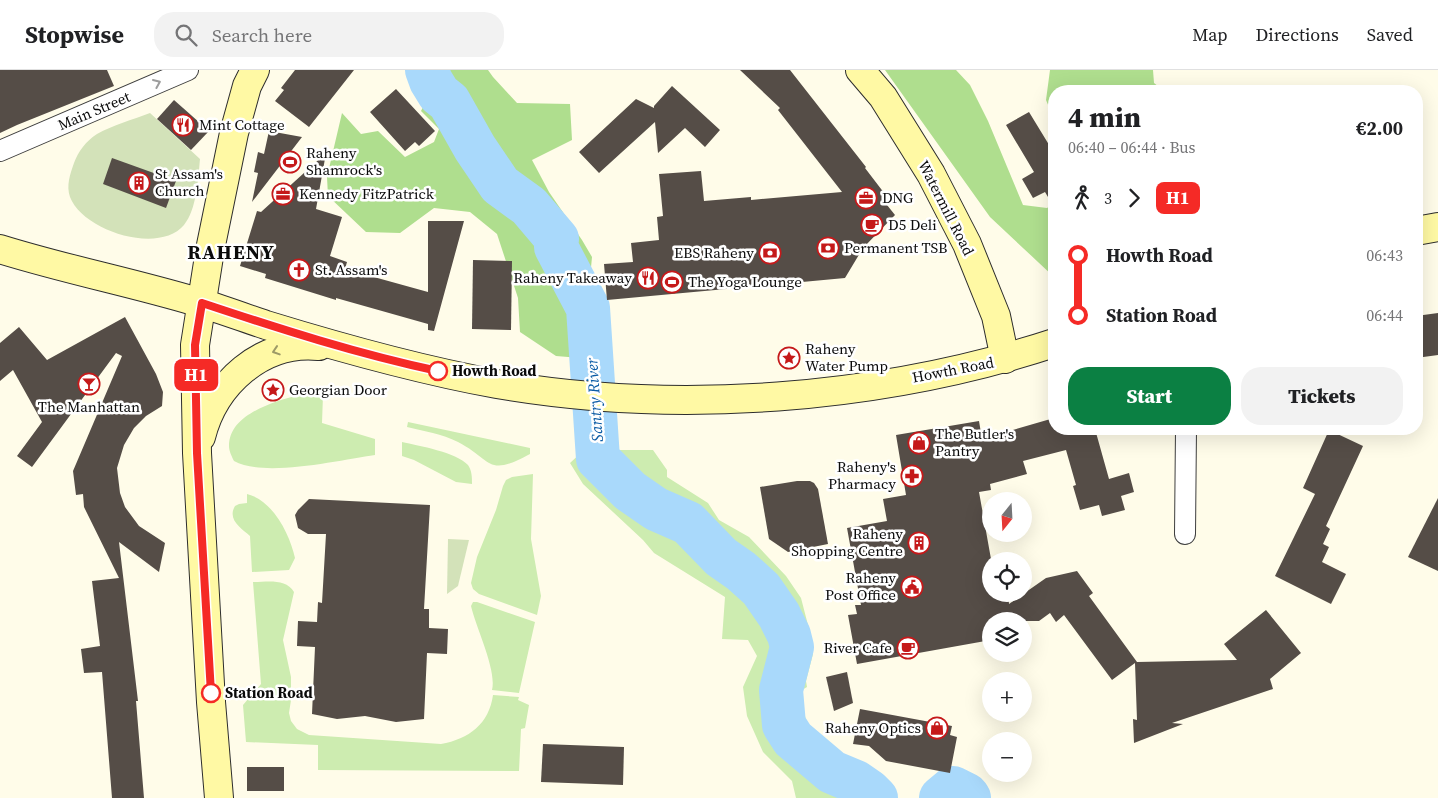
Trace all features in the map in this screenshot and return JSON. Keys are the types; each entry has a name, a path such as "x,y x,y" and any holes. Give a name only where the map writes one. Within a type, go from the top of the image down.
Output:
{"main road":[{"path":"219,798 210,692 197,453 195,345 210,250 232,140 247,86 254,70"},
{"name":"Watermill Road","path":"860,70 883,97 931,174 967,244 996,316 1006,359"},
{"path":"1423,230 1438,227"},
{"name":"Howth Road","path":"0,250 140,285 412,366 497,384 577,395 660,400 729,400 819,393 901,380 1006,359 1048,345"},
{"path":"197,453 203,429 217,401 232,380 250,363 265,355 289,347 315,345 358,351"}],"street":[{"name":"Main Street","path":"0,151 188,70"},
{"path":"1185,534 1186,435"}],"green space":[{"path":"414,70 488,70 517,103 570,104 572,140 532,160 549,192 592,257 590,278 607,315 610,351 605,360 556,356 520,332 518,298 497,234 470,212 434,208 400,233 366,232 328,196 327,177 342,113 361,134 378,131 405,157 434,142 439,129 421,111 428,97"},
{"path":"885,70 956,70 970,85 988,121 1023,205 1048,207 1048,271 990,217"},
{"path":"1050,70 1153,70 1154,83 1156,85 1048,85"},
{"path":"1048,85 1048,105 1046,100"},
{"path":"150,113 200,159 192,211 184,225 172,234 157,238 140,238 122,235 105,229 90,220 78,209 70,197 68,184 76,159 89,140 110,128"},
{"path":"298,395 323,395 322,423 375,439 375,455 323,464 283,468 247,466 234,461 229,446 231,435 236,426 254,411 277,401"},
{"path":"408,422 530,448 530,454 505,465 491,464 452,439 407,427"},
{"path":"402,442 437,450 462,460 468,465 472,476 472,484 456,482 414,460 402,456"},
{"path":"584,450 653,450 667,470 667,477 708,503 719,520 749,537 786,576 801,598 813,654 806,681 807,687 802,690 801,703 808,726 807,738 815,766 832,775 846,786 860,791 867,798 796,798 792,781 763,752 747,716 743,687 757,656 748,640 722,639 725,597 654,553 643,540 583,484 570,463"},
{"path":"533,474 531,539 541,596 537,615 479,594 473,589 471,583 477,557 506,480 512,477"},
{"path":"247,494 265,503 284,529 295,558 289,570 252,572 250,536 239,527 233,515 235,506 247,503"},
{"path":"448,539 469,540 458,586 447,594"},
{"path":"270,581 281,583 291,588 294,592 283,640 291,677 289,713 291,721 297,729 309,735 441,744 451,742 476,729 487,714 493,695 519,697 518,700 529,705 525,728 521,729 519,771 318,770 318,745 246,742 243,705 261,684 253,582"},
{"path":"473,602 535,622 519,693 492,690 492,672 471,606"},
{"path":"956,784 975,790 982,798 929,798 934,792"}],"building":[{"path":"0,70 107,70 114,86 0,133"},
{"path":"295,70 354,70 309,127 275,101 284,90 281,88"},
{"path":"740,70 790,70 866,167 891,202 887,205 895,215 863,248 845,278 607,300 604,264 633,262 631,243 659,240 657,217 663,216 659,174 701,171 704,201 751,197 751,200 842,192 778,110 780,108"},
{"path":"672,86 720,130 705,147 685,128 658,153 655,122 599,173 579,152 636,99 654,108"},
{"path":"396,89 435,131 419,146 415,142 405,151 370,112"},
{"name":"Mint Cottage","path":"174,100 209,131 191,150 157,119"},
{"path":"1029,112 1048,143 1048,197 1045,192 1033,198 1022,179 1034,172 1006,125"},
{"path":"269,131 302,137 252,202 258,173 254,172 258,152 264,154"},
{"path":"326,153 316,209 342,217 330,256 347,262 345,269 428,292 428,221 464,221 434,331 428,330 428,324 336,298 336,300 265,278 266,274 240,266 257,211 261,212"},
{"name":"St Assam's Church","path":"112,158 176,181 166,208 103,184"},
{"path":"473,260 512,261 511,330 472,329"},
{"path":"1438,313 1438,355 1423,357 1423,315"},
{"path":"125,317 156,374 163,392 162,406 146,416 134,428 124,445 117,468 120,493 125,507 139,526 165,543 159,572 119,542 138,701 136,701 144,798 112,798 102,672 84,673 81,649 100,646 92,581 119,578 84,507 83,494 76,495 73,471 122,356 116,353 32,467 17,456 42,422 13,370 0,381 0,343 19,327 47,360"},
{"path":"1048,420 1048,435 1097,435 1109,479 1129,473 1134,492 1121,496 1125,510 1102,516 1099,505 1080,510 1073,486 1076,485 1066,450 1023,461 1027,474 990,484 991,490 979,492 982,509 982,542 988,542 990,552 982,552 982,602 1009,602 1009,604 1012,602 1032,602 1032,588 1046,578 1077,571 1093,593 1089,596 1137,662 1237,660 1224,644 1266,610 1301,653 1270,679 1273,689 1172,723 1183,724 1134,743 1133,719 1137,720 1135,663 1112,680 1064,615 1056,622 1050,613 1039,621 1032,621 1032,612 982,612 982,642 857,664 848,615 857,614 855,605 861,605 847,528 887,521 883,499 906,495 896,435 979,421 982,439"},
{"path":"1327,435 1340,435 1363,446 1326,526 1330,529 1323,544 1329,547 1322,562 1346,574 1331,604 1275,576 1315,494 1303,488"},
{"path":"797,481 810,481 818,489 828,544 788,552 769,539 760,487"},
{"path":"1438,498 1438,571 1408,557"},
{"path":"309,499 430,505 424,609 429,609 429,628 448,629 447,654 427,653 424,719 396,722 365,716 337,719 312,714 315,647 297,646 298,621 317,622 318,602 322,603 326,534 308,534 298,528 295,515"},
{"path":"847,672 853,703 834,711 826,677"},
{"path":"860,709 952,726 950,735 957,737 950,773 886,761 869,746 853,744"},
{"path":"543,744 624,747 623,785 541,782"},
{"path":"247,767 284,767 284,791 247,791"}],"waterway":[{"name":"Santry River","path":"427,70 439,94 449,102 475,148 500,185 529,206 557,239 556,247 588,308 598,459 630,491 656,509 688,523 721,557 741,571 761,589 779,615 789,635 792,647 781,690 784,725 793,739 832,772 856,782 876,798"},
{"name":"Santry River","path":"941,798 953,788 969,798"}],"bus line":[{"name":"H1","path":"211,693 197,453 195,345 202,303 266,324 412,366 438,371"}],"place":[{"name":"Mint Cottage","path":"183,125"},
{"name":"Raheny Shamrock's","path":"290,162"},
{"name":"St Assam's Church","path":"139,183"},
{"name":"Kennedy FitzPatrick","path":"283,194"},
{"name":"DNG","path":"866,198"},
{"name":"D5 Deli","path":"872,225"},
{"name":"Permanent TSB","path":"828,248"},
{"name":"EBS Raheny","path":"770,253"},
{"name":"St. Assam's","path":"299,270"},
{"name":"Raheny Takeaway","path":"648,278"},
{"name":"The Yoga Lounge","path":"672,282"},
{"name":"Raheny Water Pump","path":"789,358"},
{"name":"Howth Road","path":"438,371"},
{"name":"The Manhattan","path":"89,384"},
{"name":"Georgian Door","path":"273,390"},
{"name":"The Butler's Pantry","path":"919,443"},
{"name":"Raheny's Pharmacy","path":"912,476"},
{"name":"Raheny Shopping Centre","path":"919,543"},
{"name":"Raheny Post Office","path":"912,587"},
{"name":"River Cafe","path":"908,648"},
{"name":"Station Road","path":"211,693"},
{"name":"Raheny Optics","path":"937,728"}],"district":[{"name":"RAHENY","path":"231,252"}]}
